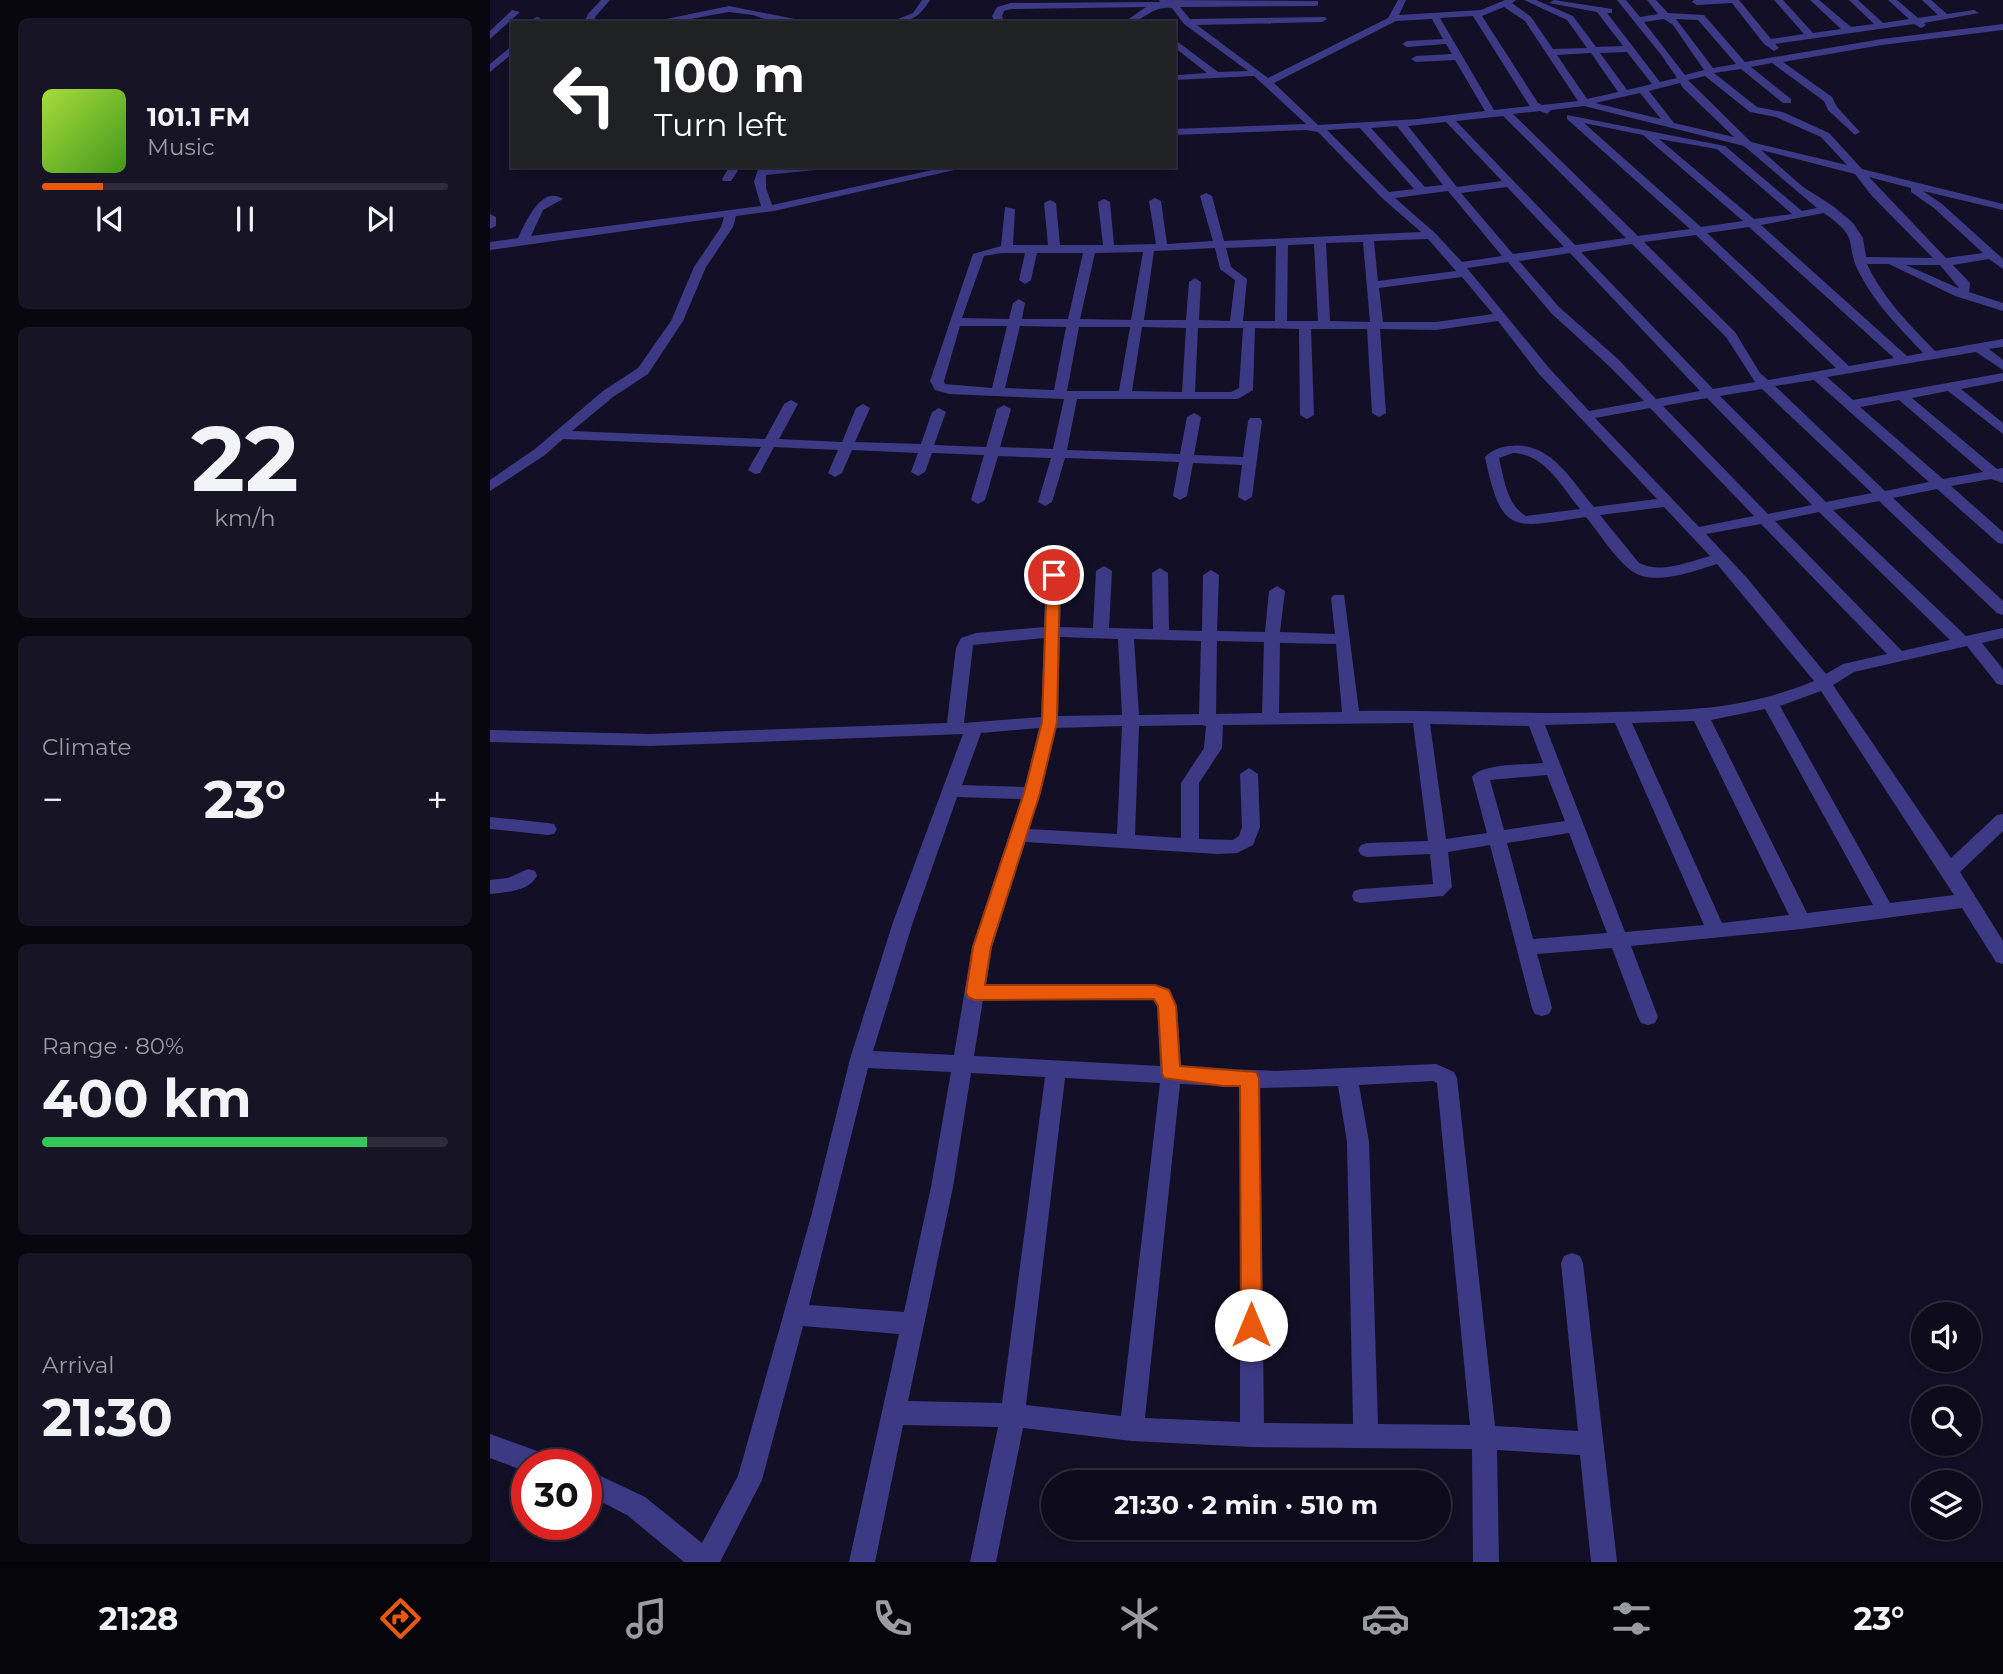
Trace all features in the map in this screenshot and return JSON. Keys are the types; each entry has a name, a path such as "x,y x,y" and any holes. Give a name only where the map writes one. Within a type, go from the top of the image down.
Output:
{"street":[{"path":"590,21 606,0"},
{"path":"898,21 916,15 926,0"},
{"path":"1100,0 1113,4"},
{"path":"1164,0 1175,6 1188,22 1222,45 1298,108 1315,128 1336,143 1386,196 1431,235 1502,317 1544,371 1742,580 1824,683 2003,957"},
{"path":"1396,23 1402,0"},
{"path":"1528,0 1570,18 1625,94"},
{"path":"1539,0 1634,16 1695,16 1704,19 1742,65 1787,101"},
{"path":"1621,0 1671,61 1681,78 1728,127 1799,189 1829,208 1855,232 1867,277 1899,320 1932,355"},
{"path":"1654,3 1693,5 1697,1 1733,0 1767,43 1789,57"},
{"path":"1778,0 1811,36"},
{"path":"1814,0 1848,30"},
{"path":"1853,0 1881,26"},
{"path":"1892,0 1914,21 1938,34"},
{"path":"1926,0 1945,17"},
{"path":"1266,83 1396,23 1434,15 1493,10 1508,1 1528,19 1582,104 2003,207"},
{"path":"1964,1 1974,13 2003,25"},
{"path":"1000,21 998,12 1004,7 1291,2 1315,4"},
{"path":"1654,3 1676,23 1708,71 1754,110 1780,114 1825,135 1876,194 1966,286 1959,293"},
{"path":"1130,21 1152,5"},
{"path":"662,21 729,9 754,12 781,21"},
{"path":"1599,9 1658,86"},
{"path":"490,35 514,12"},
{"path":"1144,13 1153,21"},
{"path":"1476,13 1539,109 1647,134 1759,154"},
{"path":"1767,43 1974,13"},
{"path":"1434,15 1492,114"},
{"path":"1188,22 1322,19"},
{"path":"1396,23 1440,25"},
{"path":"1176,132 1400,123 1582,104 1708,71 2003,25"},
{"path":"490,35 511,34"},
{"path":"1407,44 1450,41"},
{"path":"1176,44 1215,75"},
{"path":"1550,52 1628,48"},
{"path":"490,69 511,50"},
{"path":"1416,59 1459,57"},
{"path":"1774,60 1828,99 1832,108 1855,132"},
{"path":"1177,63 1215,75 1256,73"},
{"path":"1643,90 1670,124"},
{"path":"1574,118 1582,104"},
{"path":"1506,113 1731,335 1743,350 1750,368 1764,384 2003,610"},
{"path":"1574,118 1846,370"},
{"path":"1449,119 1708,392 1822,507 1967,641 2003,680"},
{"path":"1400,123 1555,310 1613,362 1898,656"},
{"path":"1363,125 1422,191"},
{"path":"1647,134 1752,223 1905,360"},
{"path":"1721,148 1800,215"},
{"path":"727,178 734,168"},
{"path":"768,209 758,185 763,169 784,168"},
{"path":"490,246 652,222 768,209 958,168"},
{"path":"1386,196 1511,183"},
{"path":"1903,183 1928,198 2003,265"},
{"path":"1206,196 1221,245 1226,269 1241,279 1246,390 1224,397 1066,395 949,390 940,387 937,381 979,254 1007,249 1156,248 1221,245 1320,240 1431,235"},
{"path":"523,241 538,208 558,199"},
{"path":"1125,396 1156,248 1155,201"},
{"path":"1104,202 1109,249"},
{"path":"1050,203 1054,249"},
{"path":"1373,285 1416,281 1511,258 1752,223 1829,208"},
{"path":"1007,249 1009,209"},
{"path":"490,488 540,452 608,394 643,372 677,321 700,267 727,227 731,214"},
{"path":"490,218 490,226"},
{"path":"1368,238 1379,413"},
{"path":"1320,240 1324,326"},
{"path":"1281,325 1282,242"},
{"path":"1025,279 1032,249"},
{"path":"1045,502 1059,454 1073,323 1090,249"},
{"path":"1861,260 1940,262 1991,255"},
{"path":"1888,261 1959,293 2003,307"},
{"path":"1188,396 1195,282"},
{"path":"998,392 1019,303"},
{"path":"955,322 1436,326 1502,317"},
{"path":"1305,325 1307,415"},
{"path":"1587,415 2003,343"},
{"path":"1978,347 2003,366"},
{"path":"1816,375 2003,540"},
{"path":"1850,405 2000,381"},
{"path":"1951,387 2003,430"},
{"path":"1902,396 2000,476"},
{"path":"755,470 791,404"},
{"path":"835,473 863,408"},
{"path":"978,500 1004,409"},
{"path":"918,472 939,412"},
{"path":"1180,496 1194,418"},
{"path":"1245,497 1255,421"},
{"path":"557,435 1251,461"},
{"path":"1668,502 1591,514 1535,521 1518,519 1508,508 1499,489 1492,457 1499,452 1510,450 1537,452 1548,461 1591,514 1634,566 1646,573 1662,572 1721,558"},
{"path":"490,470 512,472"},
{"path":"1696,532 1941,484 2000,476"},
{"path":"1101,633 1104,570"},
{"path":"1160,573 1161,634"},
{"path":"862,1562 942,1187 982,947 1032,793 1049,722 1054,575"},
{"path":"1190,845 1190,783 1213,748 1210,575"},
{"path":"1270,719 1272,637 1277,591"},
{"path":"1339,598 1351,717"},
{"path":"602,1487 620,1494 647,1511 705,1562 749,1480 824,1213 860,1059 950,791 964,729 964,648 967,642 993,636 1050,632 1343,639"},
{"path":"1126,634 1130,721 1126,841"},
{"path":"490,736 650,740 964,729 1049,722 1351,717 1535,720 1700,716 1770,703 1824,683 1849,668 2003,634"},
{"path":"1770,703 1885,912"},
{"path":"1700,716 1802,922"},
{"path":"1362,896 1436,891 1443,887 1445,882 1436,847 1421,718"},
{"path":"1622,719 1716,931"},
{"path":"1535,720 1648,1017"},
{"path":"1542,1008 1481,777 1487,774 1554,768"},
{"path":"1018,835 1237,846 1247,840 1251,827 1249,774"},
{"path":"950,791 1032,793"},
{"path":"1949,871 2003,820"},
{"path":"490,823 548,829"},
{"path":"1367,849 1436,847 1576,826"},
{"path":"492,889 512,885 528,876"},
{"path":"1526,947 1619,941 1802,922 1968,900"},
{"path":"975,992 1125,990 1162,995 1167,1006 1171,1073 1132,1429"},
{"path":"860,1059 1171,1073 1223,1078 1347,1078 1436,1072 1447,1078 1485,1437 1486,1562"},
{"path":"983,1562 1013,1415 1056,1069"},
{"path":"1250,1078 1252,1435"},
{"path":"1347,1078 1358,1142 1366,1438"},
{"path":"1572,1264 1604,1562"},
{"path":"794,1315 914,1324"},
{"path":"895,1413 1013,1415 1132,1429 1252,1435 1485,1437 1593,1444"},
{"path":"490,1446 511,1454"}],"route":[{"path":"1054,575 1049,722 1032,793 982,947 975,992 1155,992 1162,995 1167,1006 1171,1073 1250,1078 1251,1325"}]}
